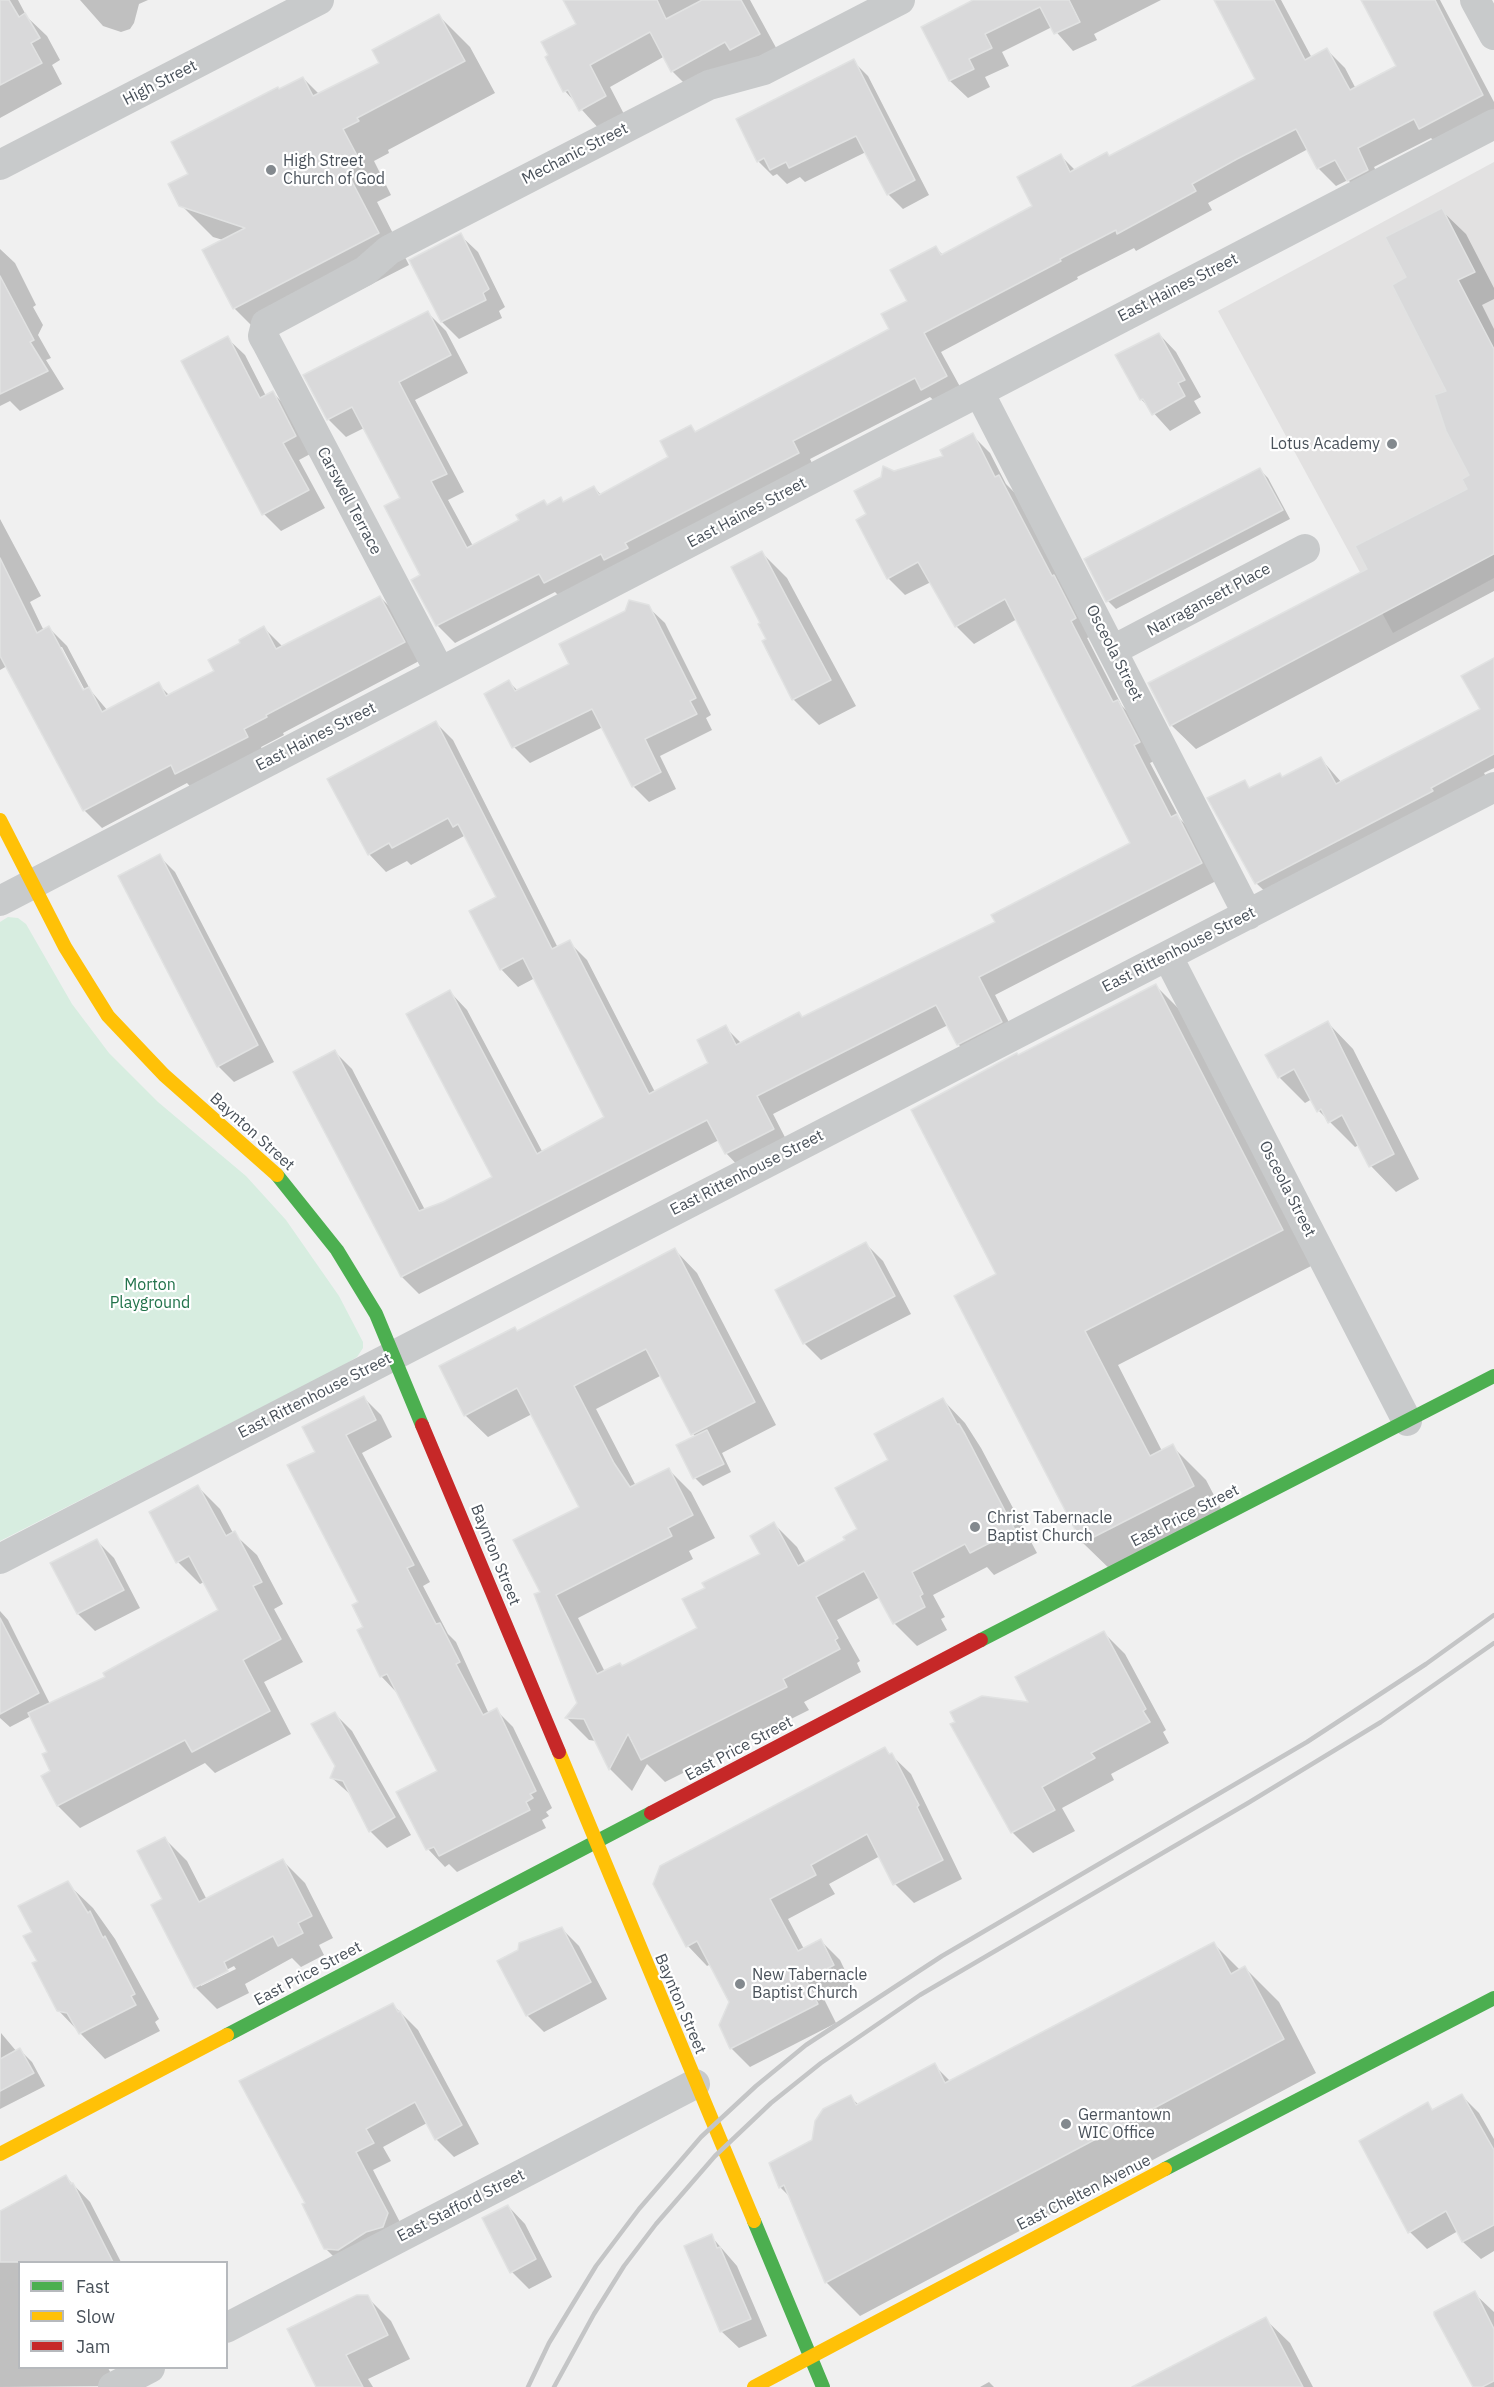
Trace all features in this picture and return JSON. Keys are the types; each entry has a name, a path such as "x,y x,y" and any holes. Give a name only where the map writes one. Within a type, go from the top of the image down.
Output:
{"street":[{"name":"High Street","path":"0,165 319,0"},
{"name":"Mechanic Street","path":"263,329 269,321 365,271 389,250 709,85 764,70 900,0"},
{"path":"1475,0 1494,35"},
{"name":"East Haines Street","path":"0,901 1494,124"},
{"name":"Carswell Terrace","path":"263,329 267,343 440,672"},
{"name":"Osceola Street","path":"978,392 1248,915"},
{"name":"Narragansett Place","path":"1113,650 1305,549"},
{"name":"East Rittenhouse Street","path":"0,1559 1494,787"},
{"name":"Baynton Street","path":"0,820 66,947 108,1016 164,1075 256,1154 290,1188 316,1220 358,1281 395,1355 595,1843 823,2387"},
{"name":"Osceola Street","path":"1168,957 1407,1421"},
{"name":"East Price Street","path":"0,2154 1220,1516 1494,1376"},
{"name":"East Chelten Avenue","path":"754,2387 1003,2253 1494,1998"},
{"name":"East Stafford Street","path":"228,2327 696,2084"},
{"path":"113,2387 146,2369"}],"shaded area":[{"name":"Lotus Academy","path":"1494,162 1494,578 1393,633 1218,311"}],"green space":[{"name":"Morton Playground","path":"8,917 18,918 26,924 72,1004 109,1053 158,1102 246,1176 286,1220 339,1296 363,1342 363,1348 357,1357 339,1368 0,1541 0,922"}],"building":[{"path":"0,0 9,0 19,17 25,13 40,38 31,43 42,63 0,85"},
{"path":"563,0 657,0 666,19 702,0 741,0 760,34 730,50 725,42 671,72 650,32 590,65 606,96 579,111 568,90 563,92 545,57 548,55 541,42 576,24"},
{"path":"973,0 1069,0 1080,22 1054,34 1040,7 985,34 992,48 969,59 974,69 949,81 921,27"},
{"path":"1214,0 1274,0 1305,60 1327,48 1350,90 1396,66 1361,0 1435,0 1483,95 1419,129 1414,119 1358,148 1368,170 1347,181 1335,160 1317,169 1296,129 1192,184 1196,191 1117,234 1116,230 1060,259 1061,261 924,333 947,376 921,390 915,378 793,441 799,453 625,543 628,548 604,560 601,554 544,583 539,574 436,626 411,580 420,575 384,506 400,498 352,407 327,420 303,375 428,311 451,355 399,382 447,474 431,481 467,548 519,520 516,515 544,500 547,505 561,497 563,502 594,486 599,495 668,457 660,441 691,425 695,432 889,329 881,314 907,301 890,270 936,246 941,255 1032,206 1017,177 1061,154 1070,172 1107,152 1109,156 1255,79"},
{"path":"439,14 465,61 357,118 359,121 343,129 361,163 346,170 379,233 233,309 202,250 245,228 179,206 168,184 188,174 171,142 278,87 279,89 303,77 313,96 379,63 372,50"},
{"path":"854,59 915,180 887,195 856,136 789,168 786,162 770,170 764,158 757,162 736,119"},
{"path":"1442,208 1475,272 1458,280 1494,349 1494,554 1170,726 1148,683 1367,569 1355,546 1467,489 1462,479 1469,475 1446,431 1434,395 1446,391 1392,285 1406,277 1385,237"},
{"path":"461,233 489,289 483,293 486,300 441,322 409,260"},
{"path":"0,276 34,340 30,342 48,371 0,394"},
{"path":"1159,333 1185,380 1178,383 1185,396 1152,415 1143,399 1140,400 1115,355"},
{"path":"228,336 260,398 273,391 296,436 283,443 309,490 262,515 181,361"},
{"path":"973,433 995,477 999,475 1052,576 1054,575 1076,618 1071,621 1113,702 1118,700 1140,742 1134,745 1171,817 1177,814 1202,863 979,977 1002,1022 957,1045 936,1005 757,1096 774,1129 725,1154 707,1120 401,1277 293,1072 335,1050 419,1211 443,1202 492,1177 406,1014 450,990 537,1154 604,1117 523,958 500,970 469,911 496,897 458,824 453,827 448,818 392,848 389,843 368,855 327,779 436,721 552,949 570,940 649,1094 708,1063 697,1040 726,1025 736,1045 799,1012 802,1017 995,922 991,915 1130,843 1005,599 955,627 918,562 887,579 856,520 866,514 854,491 881,477 883,466 894,471 943,456 940,450"},
{"path":"1260,468 1283,510 1106,602 1084,559"},
{"path":"762,551 831,680 792,700 762,641 766,639 758,624 760,623 731,567"},
{"path":"0,558 37,633 49,626 83,690 89,687 102,712 159,682 166,696 214,671 208,660 240,643 239,640 264,626 276,649 380,596 405,642 266,715 267,717 244,729 248,737 175,774 171,765 83,811 0,656"},
{"path":"629,600 649,605 696,698 690,701 697,714 645,739 661,772 632,787 592,709 512,748 484,694 509,680 515,691 569,664 559,644 625,611"},
{"path":"1494,658 1494,754 1431,788 1433,791 1255,884 1207,798 1245,780 1249,788 1280,773 1282,777 1321,757 1336,784 1480,709 1461,676"},
{"path":"160,854 258,1045 217,1067 118,876"},
{"path":"1156,984 1283,1230 1085,1331 1150,1456 1173,1444 1194,1486 1082,1543 954,1296 996,1274 911,1110 1017,1053 1018,1055"},
{"path":"1328,1021 1394,1154 1369,1167 1342,1115 1328,1123 1321,1109 1317,1112 1294,1069 1278,1078 1265,1055"},
{"path":"866,1242 895,1296 803,1344 775,1290"},
{"path":"675,1248 755,1402 691,1435 646,1349 574,1386 614,1463 630,1487 669,1468 693,1515 668,1528 672,1536 556,1595 597,1674 620,1663 622,1666 697,1628 682,1599 705,1588 702,1583 760,1554 750,1536 774,1522 798,1566 845,1540 843,1537 857,1529 835,1488 888,1460 874,1434 943,1398 965,1434 1015,1530 970,1553 965,1544 912,1572 923,1594 920,1596 925,1607 893,1624 864,1571 816,1597 838,1638 835,1640 840,1649 783,1679 787,1687 641,1760 628,1734 609,1770 584,1719 565,1718 577,1703 534,1594 540,1592 513,1540 579,1507 517,1388 464,1416 439,1366 515,1327 517,1331"},
{"path":"364,1396 376,1420 346,1435 414,1565 407,1568 436,1624 440,1623 460,1662 456,1664 483,1715 497,1708 536,1791 530,1794 533,1798 526,1802 530,1810 439,1856 434,1847 426,1850 396,1792 437,1771 387,1674 380,1677 357,1630 363,1627 352,1605 358,1602 287,1465 315,1452 302,1427"},
{"path":"707,1430 724,1464 693,1479 676,1445"},
{"path":"198,1485 226,1536 235,1531 262,1582 253,1586 281,1639 243,1660 270,1711 192,1752 185,1740 57,1806 41,1776 50,1771 42,1754 47,1752 28,1713 105,1677 103,1673 218,1610 189,1556 176,1563 149,1512"},
{"path":"97,1539 124,1590 77,1614 50,1563"},
{"path":"0,1618 39,1693 0,1714"},
{"path":"1104,1631 1146,1709 1143,1711 1150,1722 1091,1753 1095,1758 1042,1787 1055,1810 1011,1833 950,1724 955,1722 950,1712 982,1696 1028,1702 1015,1677"},
{"path":"335,1712 395,1817 369,1832 343,1781 330,1778 335,1766 311,1724"},
{"path":"885,1747 889,1754 892,1753 919,1805 917,1807 943,1860 893,1885 867,1834 811,1865 816,1875 770,1899 798,1951 821,1939 834,1965 806,1980 818,2004 730,2049 719,2025 729,2002 697,1941 686,1947 653,1884 660,1866"},
{"path":"165,1837 199,1902 283,1859 312,1916 298,1923 303,1933 278,1946 273,1936 224,1962 228,1971 194,1988 151,1905 162,1899 137,1851"},
{"path":"68,1881 88,1913 90,1911 103,1938 105,1936 135,1994 131,1996 136,2005 79,2034 67,2013 57,2011 32,1963 37,1961 23,1936 32,1932 18,1906"},
{"path":"562,1927 591,1982 526,2016 497,1961 518,1950 519,1943"},
{"path":"1214,1942 1231,1974 1245,1966 1284,2039 825,2283 784,2185 779,2188 769,2163 812,2140 815,2121 823,2109 851,2095 856,2105 935,2063 945,2083"},
{"path":"393,2003 398,2012 400,2011 462,2125 435,2140 415,2102 366,2129 374,2143 356,2152 388,2213 383,2227 366,2232 338,2250 324,2249 302,2204 305,2203 239,2081"},
{"path":"20,2048 34,2073 0,2091 0,2059"},
{"path":"1462,2094 1494,2150 1494,2225 1462,2242 1446,2211 1408,2233 1359,2141 1428,2102 1432,2110"},
{"path":"66,2175 71,2184 73,2183 112,2261 0,2262 0,2211"},
{"path":"508,2205 536,2259 510,2273 482,2218"},
{"path":"712,2234 717,2248 720,2247 751,2319 720,2332 684,2246"},
{"path":"1475,2291 1494,2329 1494,2381 1482,2387 1473,2387 1434,2315 1434,2312"},
{"path":"357,2295 368,2295 388,2335 346,2355 363,2387 316,2387 287,2329"},
{"path":"1266,2317 1303,2387 1132,2387"}],"railway":[{"path":"528,2387 549,2343 596,2266 639,2209 701,2137 756,2086 806,2045 942,1956 1307,1742 1426,1664 1494,1615"},
{"path":"554,2387 594,2314 624,2266 656,2224 715,2156 771,2103 821,2063 920,1995 1248,1803 1381,1722 1494,1643"}],"traffic: fast":[{"path":"277,1175 337,1250 376,1314 422,1425"},
{"path":"981,1640 1494,1376"},
{"path":"227,2035 651,1813"},
{"path":"1165,2169 1494,1998"},
{"path":"754,2221 823,2387"}],"traffic: slow":[{"path":"0,820 65,947 108,1016 164,1075 277,1175"},
{"path":"559,1752 754,2221"},
{"path":"0,2154 227,2035"},
{"path":"754,2387 1165,2169"}],"traffic: jam":[{"path":"422,1425 559,1752"},
{"path":"651,1813 981,1640"}],"place":[{"name":"High Street Church of God","path":"271,170"},
{"name":"Lotus Academy","path":"1392,444"},
{"name":"Christ Tabernacle Baptist Church","path":"975,1527"},
{"name":"New Tabernacle Baptist Church","path":"740,1984"},
{"name":"Germantown WIC Office","path":"1066,2124"}]}
